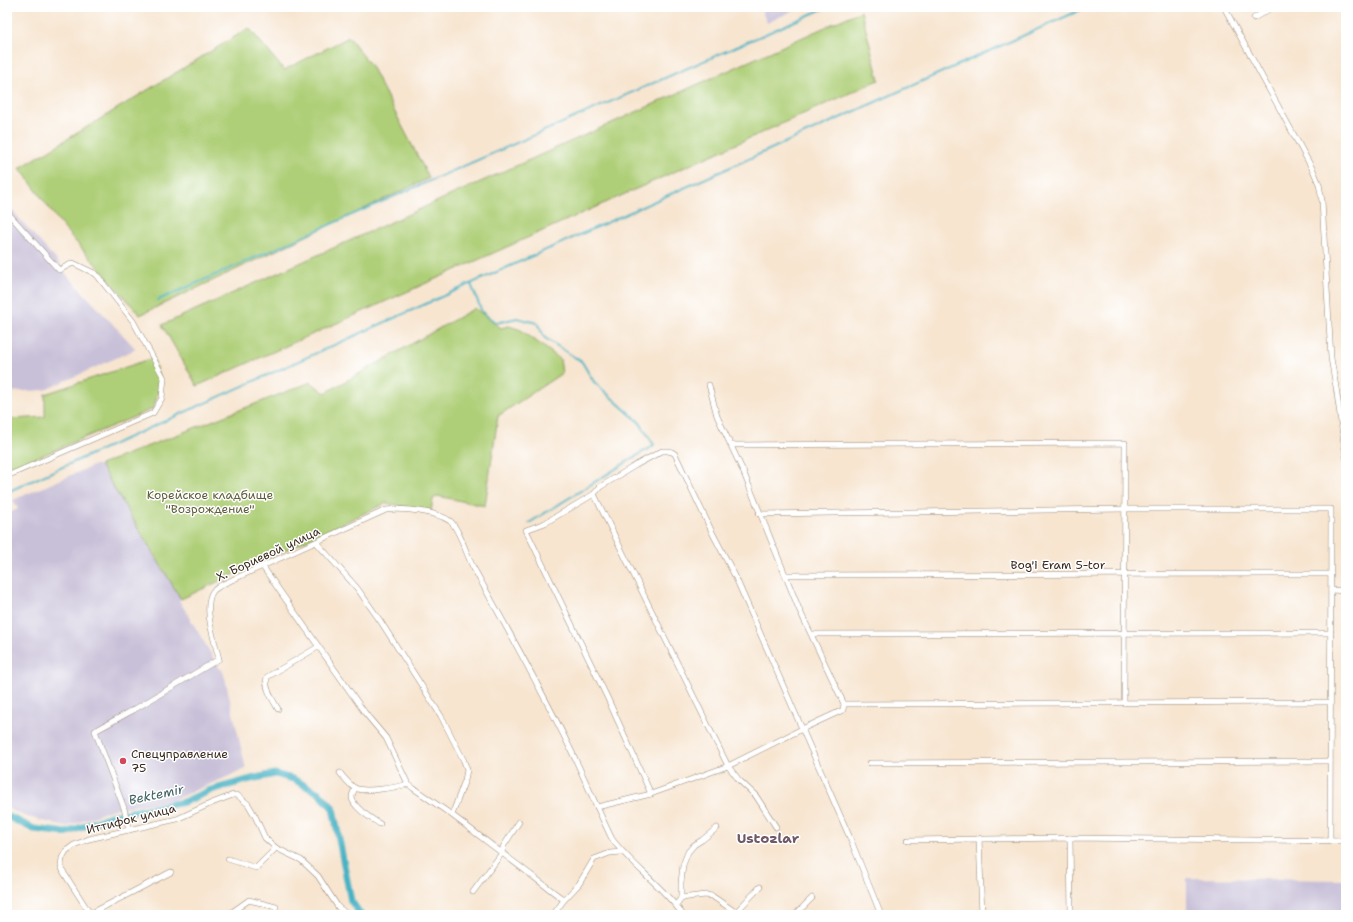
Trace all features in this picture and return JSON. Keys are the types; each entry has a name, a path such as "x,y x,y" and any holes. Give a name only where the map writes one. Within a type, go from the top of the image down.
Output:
{"street":[{"path":"1224,7 1297,140 1319,184 1322,201 1331,358 1346,457"},
{"path":"1254,18 1274,7"},
{"path":"7,212 59,270 73,263 96,274 133,321 164,378 162,398 153,413 7,476"},
{"path":"683,915 676,905 622,852 612,839 597,807 651,794 728,766 765,749 802,728 844,710 844,704 799,609 759,514 743,470 718,416 710,385"},
{"path":"731,445 1125,443 1124,703"},
{"path":"651,794 607,697 526,530 545,523 594,494 600,487 662,451 672,452 675,454 713,534 735,576 850,838 881,915"},
{"path":"594,494 728,766 739,780 756,796 776,827"},
{"name":"Х. Бориевой улица","path":"129,830 124,808 95,732 219,659 208,610 213,592 221,586 380,513 393,509 434,514 452,522 471,563 525,661 566,740 597,807"},
{"path":"759,514 1125,509 1331,509 1330,841"},
{"path":"316,542 357,588 381,622 441,716 464,761 467,770 465,780 452,815"},
{"path":"263,566 365,713 386,738 408,784 452,815 564,900"},
{"name":"Bog'i Eram 5-tor","path":"785,575 1331,574"},
{"path":"1331,590 1346,591"},
{"path":"812,634 1331,633"},
{"path":"278,709 266,683 267,677 318,647"},
{"path":"844,704 1330,702"},
{"path":"870,763 1330,761"},
{"path":"340,773 355,788 376,789 399,787 408,784"},
{"path":"355,788 352,795 352,800 354,803 366,815 380,824"},
{"name":"Иттифок улица","path":"89,914 64,874 61,866 62,858 66,851 74,845 89,839 177,819 212,803 233,795 237,795 248,804 265,838 276,848 301,860 318,876 338,907 348,915"},
{"path":"473,892 502,853 503,847 519,822"},
{"path":"676,905 681,898 683,865 688,852 694,845 717,828"},
{"path":"979,838 982,915"},
{"path":"1070,838 1071,915"},
{"path":"908,840 1070,838 1346,841"},
{"path":"228,859 256,868 276,848"},
{"path":"553,915 564,900 579,884 594,859 610,853 622,852"},
{"path":"89,914 171,872"},
{"path":"681,898 712,896 734,911 737,911 760,887"},
{"path":"795,915 812,898"},
{"path":"228,915 248,900 276,907"}],"shaded area":[{"path":"760,7 800,7 767,23"},
{"path":"7,205 58,262 66,274 136,349 45,390 7,392"},
{"path":"95,465 100,465 181,599 179,600 220,669 222,669 246,769 170,801 116,808 66,827 24,816 7,808 7,514 18,509 13,500"},
{"path":"1187,878 1346,880 1346,915 1187,915"}],"green space":[{"path":"861,11 879,80 197,386 162,325"},
{"path":"249,28 284,70 349,37 371,66 429,178 140,315 63,227 20,168"},
{"name":"Корейское кладбище \"Возрождение\"","path":"475,308 501,328 509,326 521,330 560,359 562,373 498,416 485,506 438,496 433,499 431,512 386,503 181,599 100,465 311,382 325,393"},
{"path":"153,358 161,383 153,409 7,470 7,423 13,419 45,417 45,394"}],"waterway":[{"path":"158,300 827,7"},
{"path":"7,492 1087,7"},
{"path":"471,284 482,312 496,323 517,318 537,323 545,338 582,362 594,382 640,423 654,445 529,523"},
{"name":"Bektemir","path":"7,816 34,829 66,833 111,816 184,802 211,790 251,779 275,774 293,779 319,793 333,808 351,901 361,915"}],"place":[{"name":"Спецуправление 75","path":"123,761"}],"district":[{"name":"Ustozlar","path":"768,838"}]}
